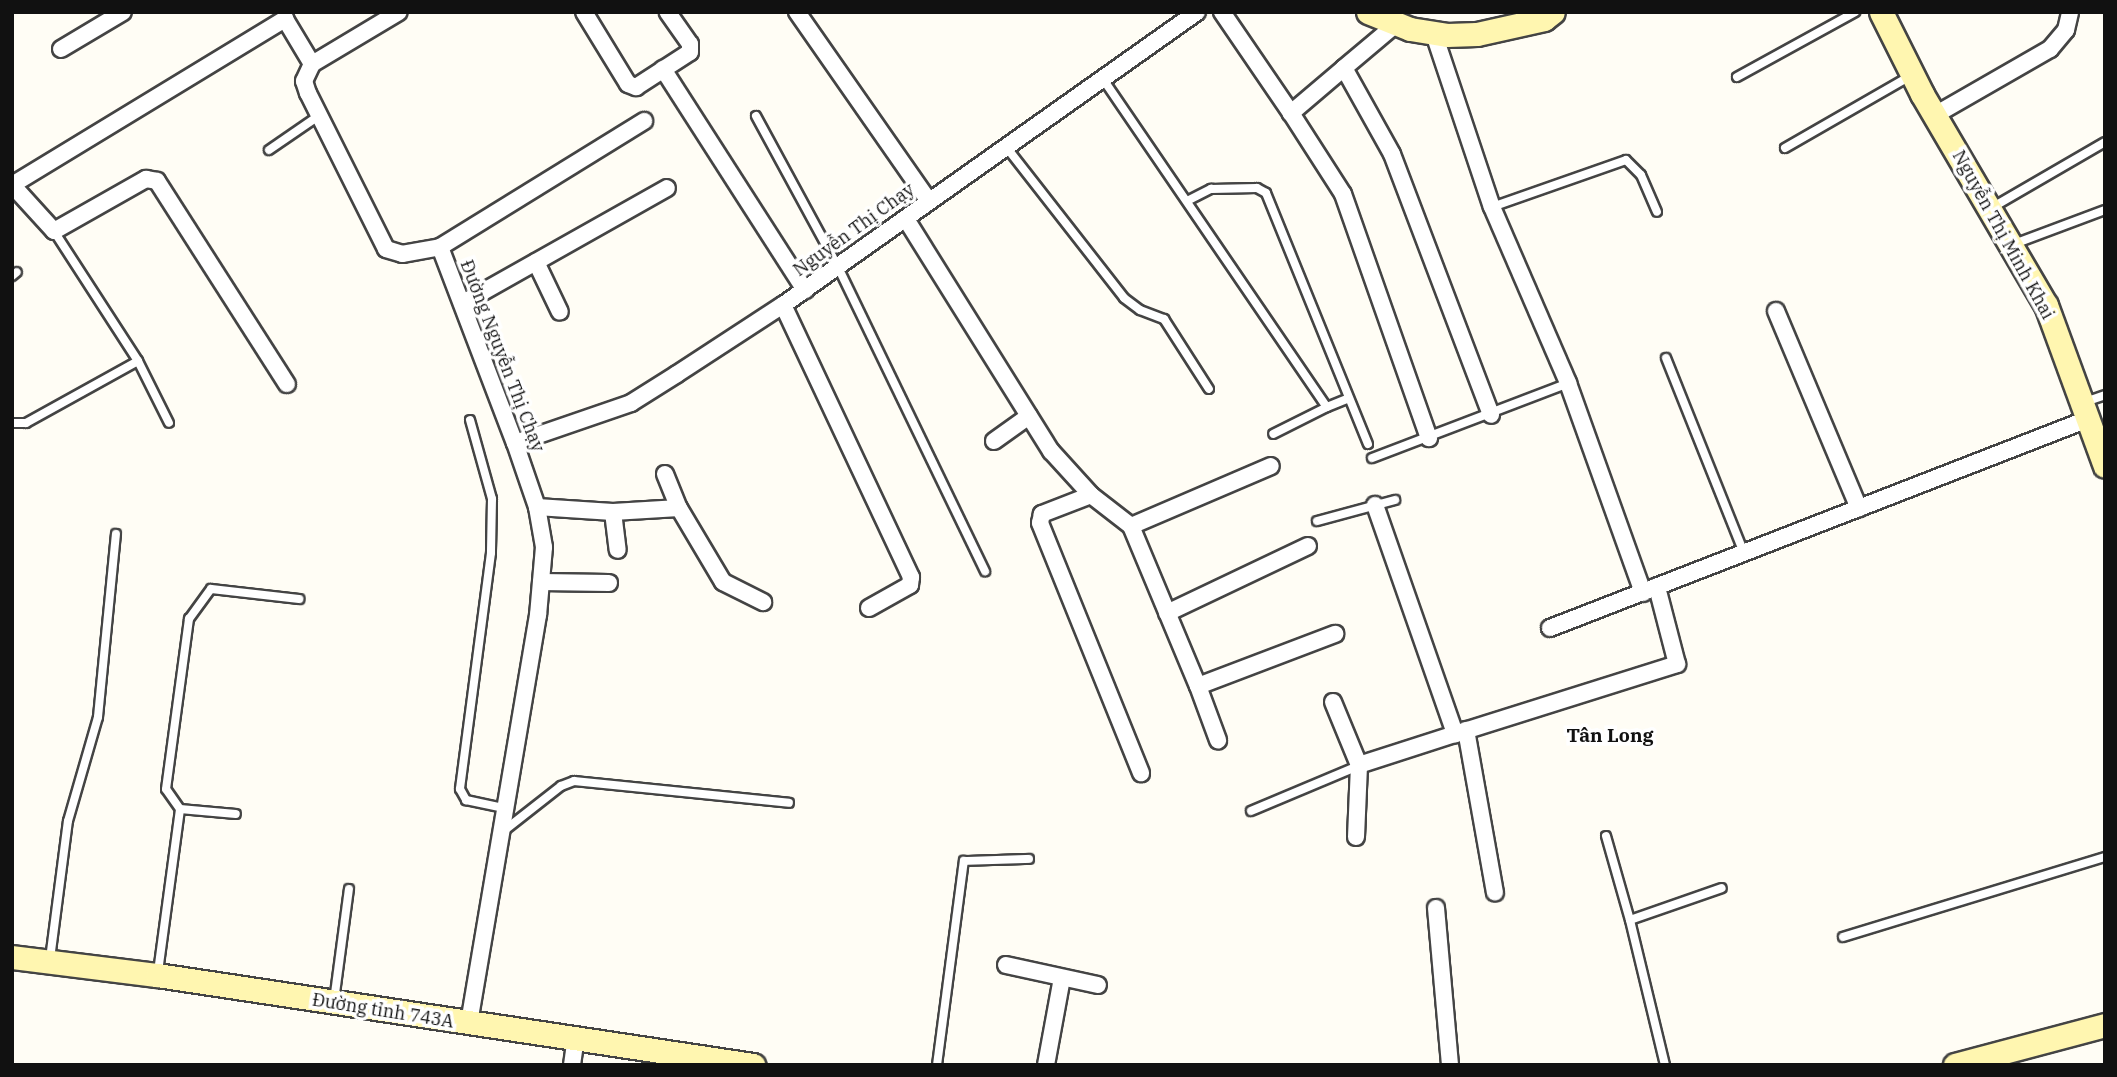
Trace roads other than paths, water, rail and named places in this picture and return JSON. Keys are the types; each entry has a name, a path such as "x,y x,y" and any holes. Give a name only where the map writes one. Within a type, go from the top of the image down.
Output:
{"main road":[{"path":"1368,12 1395,25 1434,34 1477,34 1544,19 1553,12"},
{"name":"Nguyễn Thị Minh Khai","path":"1881,12 1935,115 2046,305 2105,466"},
{"name":"Đường tỉnh 743A","path":"12,957 158,975 333,1004 753,1065"},
{"path":"1955,1065 2105,1025"}],"street":[{"path":"61,49 123,12"},
{"path":"287,384 157,181 146,179 54,231 13,186 283,16 312,64 399,12"},
{"path":"584,12 628,83 636,87 691,48 668,12"},
{"path":"797,12 928,200"},
{"name":"Nguyễn Thị Chạy","path":"516,443 631,403 805,290 906,219 928,200 1007,148 1197,12"},
{"path":"1222,12 1343,194 1429,438"},
{"path":"1935,115 2050,49 2066,30 2070,12"},
{"path":"1291,113 1395,25"},
{"path":"1359,765 1677,664 1568,383 1492,207 1434,34"},
{"name":"Đường Nguyễn Thị Chạy","path":"312,64 304,82 386,249 402,254 440,247 516,443 537,507 544,547 541,582 469,1024"},
{"path":"1344,68 1392,153 1491,415"},
{"path":"663,69 805,290"},
{"path":"440,247 644,121"},
{"path":"463,303 667,188"},
{"path":"906,219 1051,451 1091,495 1131,526 1218,740"},
{"path":"536,262 560,312"},
{"path":"783,305 911,577 910,585 869,608"},
{"path":"1776,311 1859,508"},
{"path":"1550,628 1859,508 2085,411"},
{"path":"994,441 1029,416"},
{"path":"1131,526 1271,466"},
{"path":"665,474 679,508 723,582 763,601"},
{"path":"1091,495 1042,514 1040,523 1141,773"},
{"path":"1375,505 1460,732 1495,892"},
{"path":"537,507 613,512 679,508"},
{"path":"613,512 618,550"},
{"path":"1167,613 1308,547"},
{"path":"541,582 609,583"},
{"path":"1198,686 1335,634"},
{"path":"1333,702 1359,765 1356,837"},
{"path":"1436,908 1450,1065"},
{"path":"1006,965 1098,985"},
{"path":"1046,1065 1062,978"},
{"path":"572,1065 576,1038"}],"lane":[{"path":"1737,77 1855,12"},
{"path":"1785,148 1913,75"},
{"path":"1103,79 1327,407"},
{"path":"269,150 320,115"},
{"path":"756,116 838,267 985,571"},
{"path":"1990,209 2105,142"},
{"path":"1007,148 1124,298 1140,310 1164,319 1209,389"},
{"path":"1492,207 1626,160 1641,175 1657,212"},
{"path":"1187,201 1211,189 1257,188 1266,192 1346,400 1368,444"},
{"path":"2011,245 2105,210"},
{"path":"54,231 138,361 169,423"},
{"path":"1667,358 1744,553"},
{"path":"12,423 26,423 138,361"},
{"path":"1372,458 1491,415 1568,383"},
{"path":"2085,411 2105,395"},
{"path":"1273,435 1346,400"},
{"path":"470,421 492,499 491,554 460,789 466,800 504,808"},
{"path":"1317,521 1395,500"},
{"path":"50,962 68,821 98,717 116,534"},
{"path":"158,975 180,809 166,789 189,619 211,589 299,599"},
{"path":"1251,811 1359,765"},
{"path":"499,835 561,786 574,782 789,803"},
{"path":"180,809 236,814"},
{"path":"1605,836 1630,920 1665,1065"},
{"path":"1843,937 2105,857"},
{"path":"937,1065 964,861 1029,859"},
{"path":"1630,920 1722,888"},
{"path":"333,1004 349,889"}],"district":[{"name":"Tân Long","path":"1610,736"}]}
